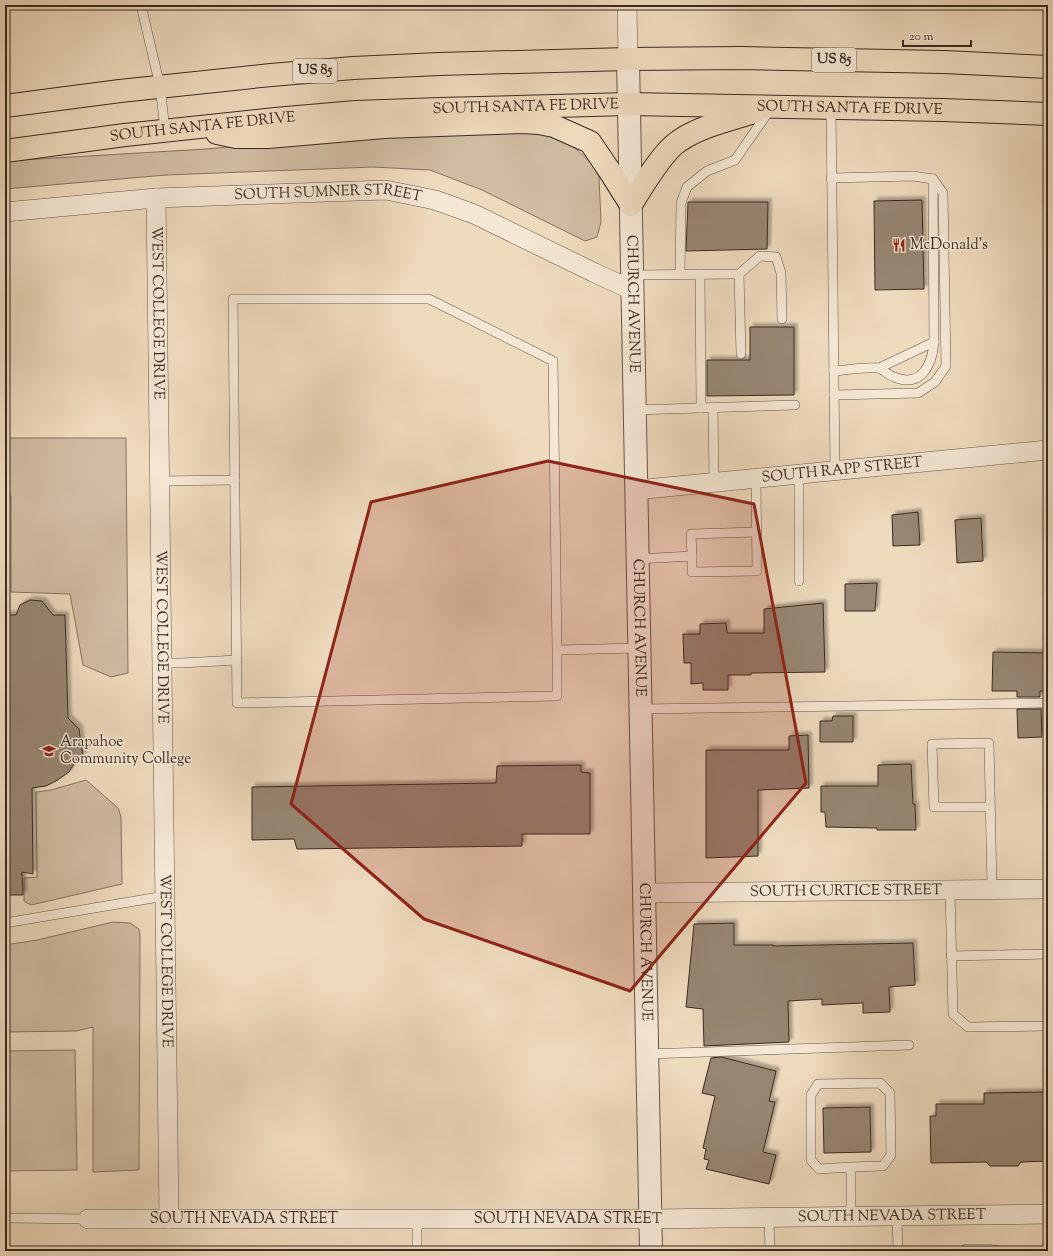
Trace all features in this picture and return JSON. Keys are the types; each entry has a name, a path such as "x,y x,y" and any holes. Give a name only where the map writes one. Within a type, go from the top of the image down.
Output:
{"highway":[{"name":"US 85","path":"5,106 160,86 263,76 353,68 439,64 742,58 944,62 1048,67"},
{"name":"SOUTH SANTA FE DRIVE","path":"5,151 195,127 356,112 440,109 628,104 1048,114"},
{"path":"195,127 236,137 268,137 384,127 523,122 539,123 554,126 590,142 610,170 631,205 657,164 678,141 703,128 772,107"}],"street":[{"name":"CHURCH AVENUE","path":"627,5 651,1251"},
{"name":"SOUTH SUMNER STREET","path":"5,212 156,198 386,190 435,200 474,214 595,273 632,282"},
{"name":"WEST COLLEGE DRIVE","path":"156,198 169,1219"},
{"name":"SOUTH RAPP STREET","path":"636,490 1048,450"},
{"name":"SOUTH CURTICE STREET","path":"644,892 1048,889"},
{"name":"SOUTH NEVADA STREET","path":"88,1219 650,1219 1048,1214"}],"lane":[{"path":"141,5 160,86 166,130"},
{"path":"680,274 681,203 687,187 707,171 735,160 772,107"},
{"path":"831,108 835,471"},
{"path":"832,178 913,176 933,179 943,193 946,366 935,382 918,394 834,395"},
{"path":"880,368 892,377 903,381 913,380 924,374 930,363 934,342 933,179"},
{"path":"632,282 680,274 739,274 760,256 776,257 781,273 782,319"},
{"path":"700,274 702,408"},
{"path":"739,274 741,354"},
{"path":"233,299 428,299 553,361 556,650 557,696 237,703 233,299"},
{"path":"834,371 880,368 934,342"},
{"path":"634,410 795,405"},
{"path":"713,408 714,483"},
{"path":"799,475 799,581"},
{"path":"756,479 757,532 757,570 692,572 691,534 757,532"},
{"path":"160,481 235,480"},
{"path":"638,558 692,556"},
{"path":"556,650 639,648"},
{"path":"162,663 237,660"},
{"path":"640,709 1048,703"},
{"path":"990,807 934,807 932,744 989,743 992,889"},
{"path":"950,890 953,1014 968,1027 1048,1026"},
{"path":"5,922 165,896"},
{"path":"951,956 1048,954"},
{"path":"647,1054 909,1045"},
{"path":"880,1083 890,1093 890,1155 883,1166 851,1167 819,1168 811,1160 811,1095 818,1084 880,1083"},
{"path":"851,1167 851,1216"},
{"path":"897,1216 898,1251"},
{"path":"769,1217 770,1251"},
{"path":"5,1218 88,1219"},
{"path":"416,1219 417,1251"},
{"path":"963,1251 966,1249 988,1249 998,1251"}],"highlighted area":[{"path":"548,461 754,504 806,783 630,991 424,919 291,804 371,502"}],"shaded area":[{"path":"553,131 591,163 599,177 601,222 597,237 585,241 482,190 430,170 373,167 166,175 5,189 5,161 206,149 379,133"},
{"path":"5,438 126,438 128,673 111,677 83,665 70,594 11,592 11,496 5,496"},
{"path":"86,780 118,808 121,817 122,884 31,905 24,901 24,878 37,877 36,792 51,790"},
{"path":"113,922 130,923 139,929 140,936 139,1170 93,1172 93,1027 76,1031 5,1032 5,945 37,940"},
{"path":"75,1050 77,1170 5,1171 5,1051"}],"building":[{"name":"McDonald's","path":"922,200 924,289 875,290 874,201"},
{"path":"688,202 768,202 767,249 686,251"},
{"path":"750,327 794,327 794,395 707,396 707,360 750,360"},
{"path":"918,512 920,545 893,546 892,515"},
{"path":"981,518 983,561 957,563 955,520"},
{"path":"877,583 875,611 845,611 845,584"},
{"name":"Arapahoe Community College","path":"30,600 42,601 53,615 65,615 68,718 79,729 83,756 78,757 69,772 56,781 46,786 32,788 33,874 22,872 23,895 5,895 5,615 16,615 20,605"},
{"path":"823,603 825,672 751,673 751,675 728,675 728,690 703,690 703,683 691,684 691,663 684,663 683,634 700,634 700,624 726,623 727,633 764,633 764,609"},
{"path":"993,652 1048,653 1048,691 1040,691 1040,697 1017,697 1017,691 992,691"},
{"path":"1017,709 1041,709 1042,737 1018,738"},
{"path":"833,716 853,716 853,742 820,742 820,721 832,721"},
{"path":"808,735 809,788 758,790 758,856 706,858 706,750 789,750 789,736"},
{"path":"911,764 916,830 877,830 877,828 826,827 825,812 821,812 821,786 878,786 878,765"},
{"path":"581,765 581,772 590,773 590,834 522,834 522,846 297,849 294,839 252,840 252,787 496,783 497,766"},
{"path":"734,923 734,945 773,946 913,943 915,985 889,987 890,1012 863,1013 863,1003 822,1005 822,999 788,1001 789,1042 704,1046 703,1009 686,1007 694,924"},
{"path":"721,1057 776,1071 769,1101 775,1102 763,1152 776,1155 769,1184 706,1169 709,1160 704,1159 706,1149 703,1148 715,1096 702,1093 711,1058"},
{"path":"1048,1092 1048,1161 1021,1162 1018,1166 990,1166 986,1162 931,1163 930,1116 936,1116 936,1104 984,1104 984,1093"},
{"path":"870,1107 871,1152 824,1153 823,1108"}],"place":[{"name":"McDonald's","path":"899,245"},
{"name":"Arapahoe Community College","path":"49,751"}]}
